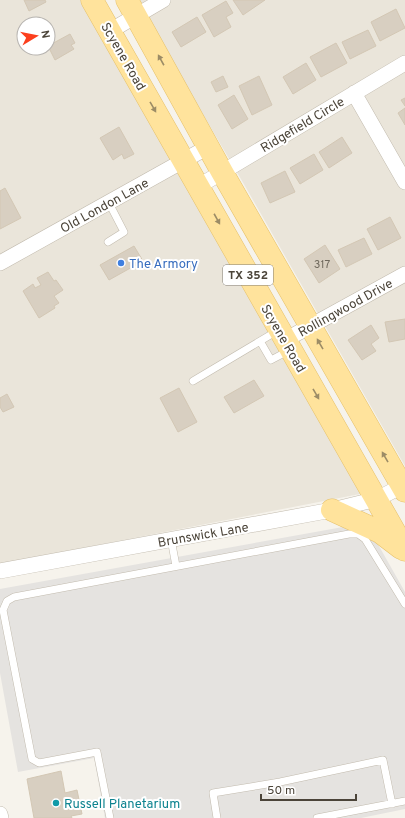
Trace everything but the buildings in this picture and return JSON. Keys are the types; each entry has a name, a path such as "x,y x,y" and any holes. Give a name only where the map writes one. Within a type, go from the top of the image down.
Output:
{"main road":[{"name":"Scyene Road","path":"92,0 185,161 284,340 377,499 405,550"},
{"name":"TX 352","path":"132,8 222,172 404,488"},
{"path":"332,510 380,532 405,550"}],"street":[{"path":"110,31 132,8 163,0"},
{"name":"Ridgefield Circle","path":"199,186 405,63"},
{"path":"354,93 405,182"},
{"name":"Old London Lane","path":"0,262 208,147"},
{"name":"Rollingwood Drive","path":"284,340 405,274"},
{"name":"Brunswick Lane","path":"0,570 332,510 377,499 404,488"},
{"path":"0,814 1,818"}],"lane":[{"path":"108,242 124,232 109,203"},
{"path":"193,381 260,341 284,340"},
{"path":"260,341 271,360 284,340"},
{"path":"110,818 98,752 39,763 32,758 3,610 7,601 14,597 176,566 349,534 358,534 365,539 405,604"},
{"path":"171,539 176,566"},
{"path":"217,818 213,793 280,782 383,760 392,804"},
{"path":"317,818 405,801"}],"shaded area":[{"path":"0,0 82,0 365,493 0,564"},
{"path":"136,0 405,0 405,466 245,186"},
{"path":"343,527 375,539 405,592 405,809 361,818 105,818 94,758 18,772 0,673 0,589"}],"place":[{"name":"The Armory","path":"121,263"},
{"name":"Russell Planetarium","path":"56,803"}]}
